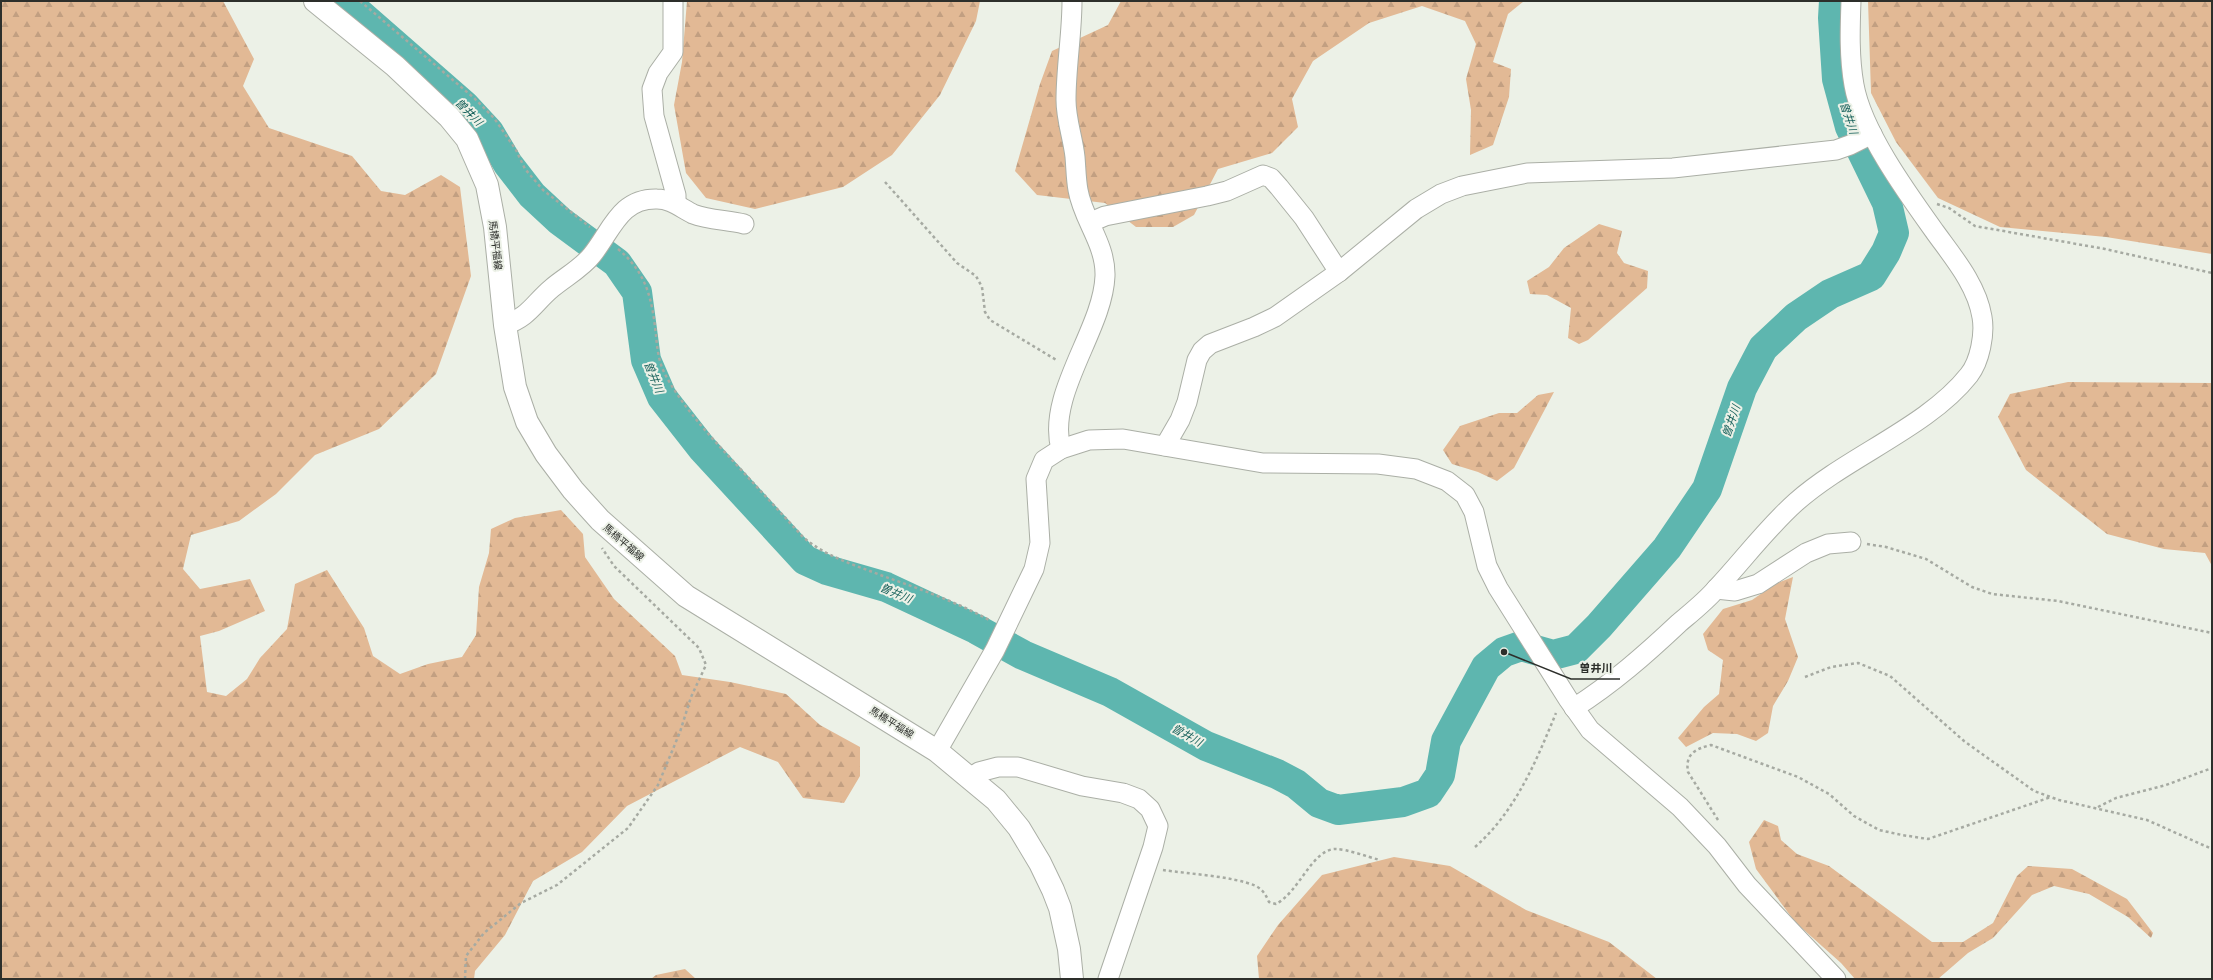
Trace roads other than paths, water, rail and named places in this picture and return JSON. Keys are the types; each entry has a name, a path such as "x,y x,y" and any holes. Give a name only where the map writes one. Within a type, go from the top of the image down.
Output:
{"main road":[{"name":"馬橋平福線","path":"315,1 395,66 449,117 467,140 477,160 490,199 495,227 505,325 515,387 527,422 546,454 572,490 600,520 686,596 938,750 996,800 1019,828 1040,863 1060,908 1069,949 1072,979"}],"street":[{"path":"673,1 673,52 658,73 652,89 654,116 676,195 676,204"},
{"path":"1061,449 1058,439 1058,422 1074,370 1100,300 1105,276 1102,254 1090,222 1082,208 1078,189 1075,156 1068,127 1066,101 1072,29 1072,1"},
{"path":"1571,704 1607,687 1716,589 1758,540 1796,502 1831,474 1949,397 1971,373 1981,348 1983,318 1975,292 1952,256 1915,204 1862,139 1849,44 1851,1"},
{"path":"1165,446 1180,420 1187,402 1197,360 1202,351 1210,344 1254,327 1275,316 1339,272 1416,209 1441,194 1462,186 1527,173 1673,168 1776,158 1836,150 1862,139"},
{"path":"1090,222 1113,214 1227,191 1263,175 1272,178 1288,197 1304,218 1339,272"},
{"path":"505,325 516,321 530,312 548,291 584,264 624,209 642,200 659,199 676,204 694,214 744,224"},
{"path":"938,750 995,650 1034,569 1040,543 1036,479 1044,460 1061,449 1089,440 1116,439 1263,463 1378,464 1416,469 1447,481 1465,496 1474,512 1487,566 1498,588 1571,704 1590,730 1680,807 1717,846 1747,885 1836,979"},
{"path":"1716,589 1735,591 1758,584 1806,553 1828,544 1851,542"},
{"path":"971,777 980,772 998,767 1018,767 1082,786 1123,793 1139,799 1150,809 1158,826 1146,868 1108,979"}],"waterway":[{"name":"曽井川","path":"345,1 464,105 489,132 508,164 532,195 560,221 617,263 637,292 646,360 662,397 702,448 805,560 827,570 886,587 976,629 1023,655 1110,692 1206,746 1277,774 1296,784 1319,803 1338,810 1403,802 1428,793 1440,775 1446,741 1486,667 1504,652 1521,646 1553,655 1576,649 1599,626 1667,548 1707,489 1742,388 1763,348 1796,317 1830,294 1871,276 1886,252 1894,233 1887,203 1850,127 1837,79 1833,18 1834,1"}],"place":[{"name":"曽井川","path":"1504,652"}]}
